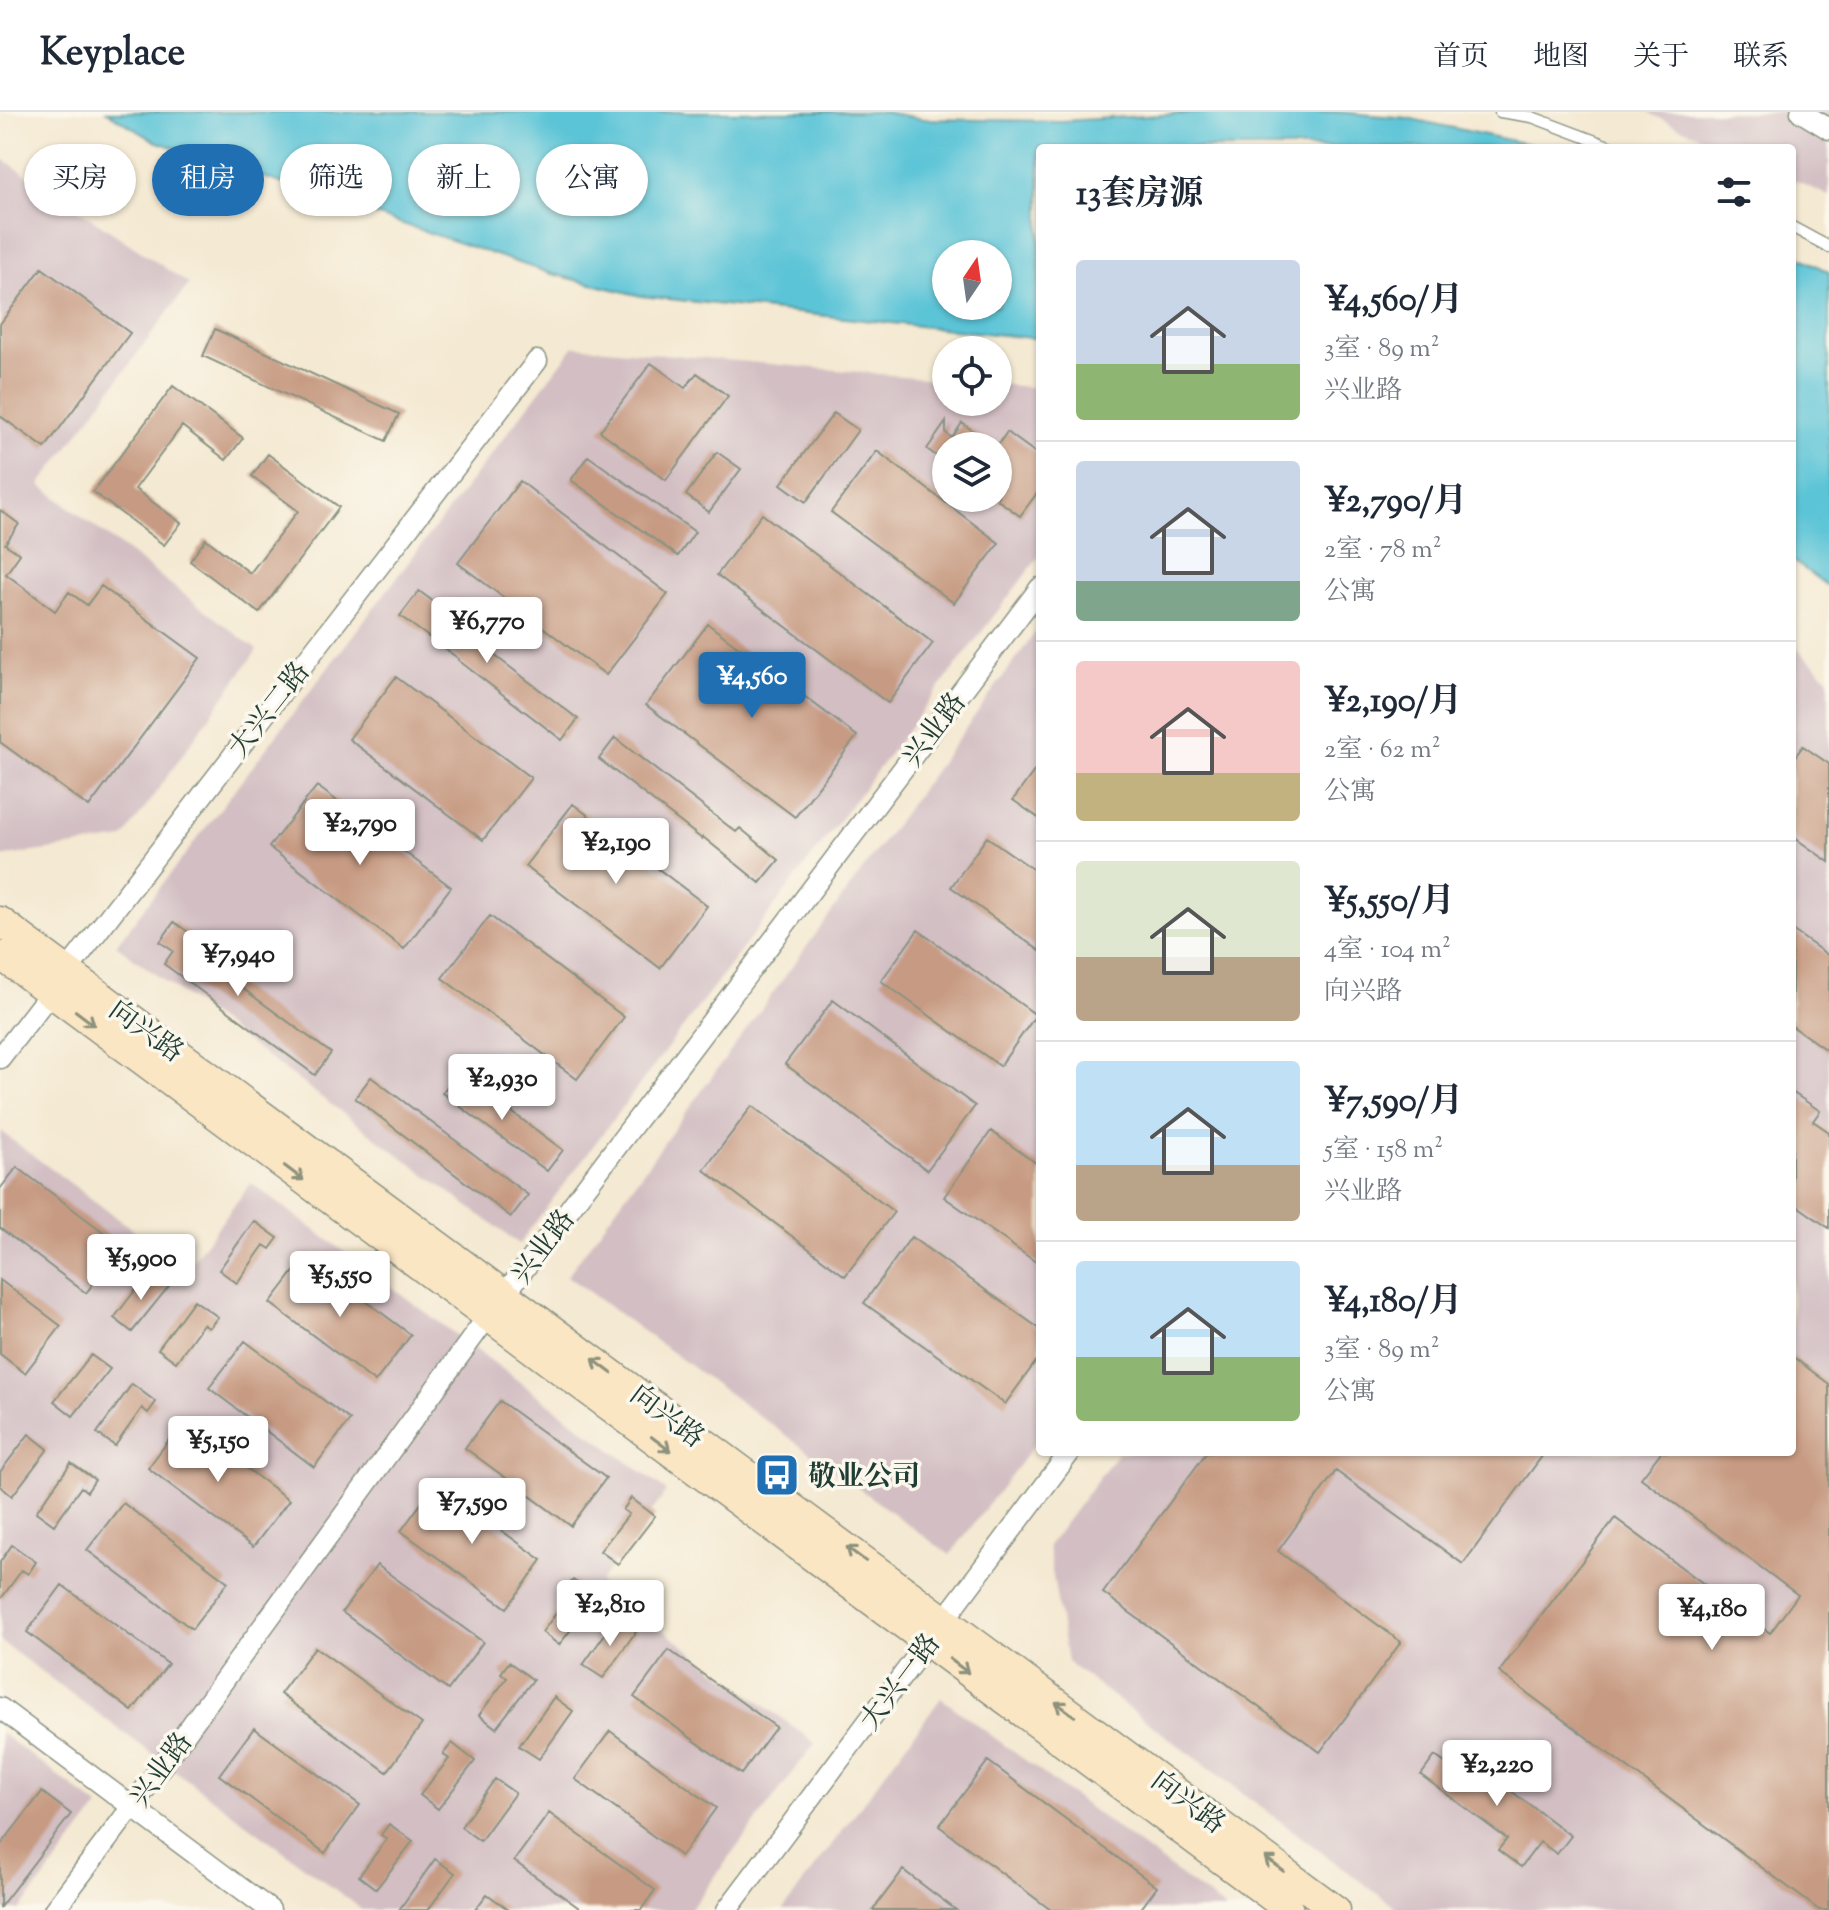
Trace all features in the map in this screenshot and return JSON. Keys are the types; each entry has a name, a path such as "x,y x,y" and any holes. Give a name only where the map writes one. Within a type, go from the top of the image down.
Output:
{"street":[{"path":"1801,112 1829,129"},
{"name":"大兴二路","path":"0,1058 537,361"},
{"name":"兴业路","path":"54,1910 497,1306 1036,593"},
{"name":"向兴路","path":"0,921 58,981 936,1631 1336,1910"},
{"name":"向兴路","path":"0,955 58,981"},
{"name":"大兴一路","path":"727,1910 1067,1456"},
{"name":"向兴路","path":"936,1631 1289,1910"},
{"path":"0,1708 270,1910"}],"lane":[{"path":"1500,112 1532,117 1603,144"},
{"path":"1796,229 1829,247"}],"shaded area":[{"path":"1646,112 1829,112 1829,196 1796,181 1796,144 1716,144"},
{"path":"0,157 24,173 24,216 88,216 189,284 40,485 257,650 123,839 0,857"},
{"path":"574,346 932,379 932,416 1012,416 1012,385 1036,388 1036,560 519,1244 116,945"},
{"path":"1036,631 1036,1442 950,1555 567,1276"},
{"path":"1796,648 1829,679 1829,1910 1399,1910 1067,1662 1048,1546 1115,1456 1796,1456"},
{"path":"0,1131 186,1269 251,1183 667,1491 599,1583 815,1743 690,1910 363,1910 0,1641"},
{"path":"941,1698 1227,1910 783,1910"},
{"path":"0,1732 99,1807 20,1910 0,1910"}],"water":[{"path":"107,112 883,112 923,119 1061,121 1214,112 1335,112 1407,118 1527,144 1036,144 1036,339 641,296 552,274 379,216 392,216 392,144 280,144 280,183 264,178 264,144 164,144"},
{"path":"1796,255 1829,272 1829,587 1796,563"}],"building":[{"path":"42,268 130,333 45,448 0,416 0,324"},
{"path":"215,329 399,414 386,441 203,356"},
{"path":"651,363 685,388 697,373 728,396 666,480 600,431"},
{"path":"173,386 243,438 226,460 182,426 135,489 181,523 164,545 93,492"},
{"path":"834,413 858,430 806,502 781,484"},
{"path":"962,423 975,432 956,432"},
{"path":"1012,436 1036,453 1036,494 1020,516 1012,510"},
{"path":"877,451 932,492 932,512 958,512 999,543 954,603 831,512"},
{"path":"717,452 741,469 709,512 686,495"},
{"path":"268,454 339,507 259,613 190,561 206,539 250,573 298,511 252,476"},
{"path":"588,456 695,532 678,556 571,480"},
{"path":"520,481 668,594 606,675 458,563"},
{"path":"0,510 19,524 5,544 20,554 6,574 55,611 69,592 87,605 101,586 200,658 89,807 0,742"},
{"path":"762,514 933,643 888,703 717,575"},
{"path":"419,591 460,621 456,626 578,719 562,740 400,616"},
{"path":"708,624 857,736 795,817 646,705"},
{"path":"396,677 531,778 483,840 349,739"},
{"path":"615,738 736,832 740,828 779,860 760,883 599,759"},
{"path":"1803,746 1829,764 1829,862 1796,839 1796,756"},
{"path":"1036,768 1036,816 1013,800"},
{"path":"317,786 451,887 404,949 269,847"},
{"path":"573,804 707,906 660,968 525,866"},
{"path":"987,837 1036,871 1036,948 951,887"},
{"path":"490,916 624,1017 577,1079 442,978"},
{"path":"174,922 228,960 220,972 331,1053 315,1075 164,964 173,951 160,942"},
{"path":"918,930 1036,1015 1000,1066 881,981"},
{"path":"1796,933 1829,956 1829,1052 1796,1029"},
{"path":"833,1000 975,1106 927,1170 785,1064"},
{"path":"458,1072 563,1150 547,1171 442,1093"},
{"path":"371,1077 528,1195 511,1217 355,1098"},
{"path":"1796,1095 1820,1111 1813,1121 1829,1132 1829,1228 1796,1205"},
{"path":"752,1106 894,1212 845,1276 704,1170"},
{"path":"991,1131 1036,1163 1036,1262 944,1197"},
{"path":"17,1167 122,1246 86,1293 0,1228 0,1189"},
{"path":"254,1221 278,1238 270,1249 264,1245 237,1283 219,1270"},
{"path":"911,1237 1036,1326 1036,1361 1005,1404 864,1303"},
{"path":"306,1256 411,1335 375,1382 270,1303"},
{"path":"150,1271 169,1286 132,1332 114,1318"},
{"path":"0,1280 61,1326 25,1373 0,1354"},
{"path":"194,1300 218,1317 209,1328 203,1324 176,1362 158,1349"},
{"path":"245,1341 350,1420 314,1467 209,1388"},
{"path":"91,1355 110,1369 73,1416 54,1401"},
{"path":"1796,1359 1829,1384 1829,1910 1819,1910 1499,1672 1615,1518 1770,1633 1798,1595 1641,1478 1658,1456 1796,1456"},
{"path":"132,1384 156,1402 148,1413 142,1408 115,1446 97,1433"},
{"path":"500,1401 606,1478 571,1526 465,1448"},
{"path":"183,1421 289,1500 253,1547 148,1468"},
{"path":"29,1434 48,1449 12,1496 0,1486 0,1472"},
{"path":"1204,1456 1542,1456 1463,1564 1336,1471 1278,1551 1401,1642 1320,1752 1103,1593"},
{"path":"71,1463 95,1480 87,1492 81,1487 54,1525 36,1512"},
{"path":"436,1483 542,1560 507,1608 401,1531"},
{"path":"631,1498 655,1516 618,1564 600,1551 629,1514 623,1510"},
{"path":"123,1503 228,1582 192,1629 87,1550"},
{"path":"12,1545 36,1562 28,1574 22,1570 0,1600 0,1562"},
{"path":"377,1565 483,1642 448,1690 342,1612"},
{"path":"573,1580 596,1597 559,1645 542,1632 570,1595 564,1591"},
{"path":"62,1585 168,1664 132,1711 27,1632"},
{"path":"617,1617 637,1630 603,1678 583,1665"},
{"path":"315,1647 422,1724 387,1772 280,1694"},
{"path":"669,1650 776,1727 741,1774 634,1697"},
{"path":"509,1662 533,1680 496,1728 479,1715 507,1678 501,1673"},
{"path":"554,1697 573,1711 539,1759 519,1746"},
{"path":"254,1728 360,1805 325,1853 219,1775"},
{"path":"610,1731 716,1808 681,1856 575,1779"},
{"path":"452,1743 475,1761 438,1809 420,1795 449,1759 443,1754"},
{"path":"1462,1754 1571,1836 1557,1854 1540,1842 1521,1867 1498,1850 1507,1839 1421,1775 1435,1756 1452,1768"},
{"path":"988,1761 1157,1887 1140,1910 1051,1910 939,1826"},
{"path":"495,1779 515,1793 480,1841 461,1827"},
{"path":"42,1792 71,1814 0,1907 0,1846"},
{"path":"549,1813 655,1890 641,1910 582,1910 514,1861"},
{"path":"389,1824 413,1841 376,1889 359,1876 387,1839 381,1835"},
{"path":"435,1859 455,1873 428,1910 399,1910"},
{"path":"903,1870 956,1910 873,1910"},
{"path":"487,1894 509,1910 475,1910"}],"place":[{"name":"敬业公司","path":"777,1475"}]}
